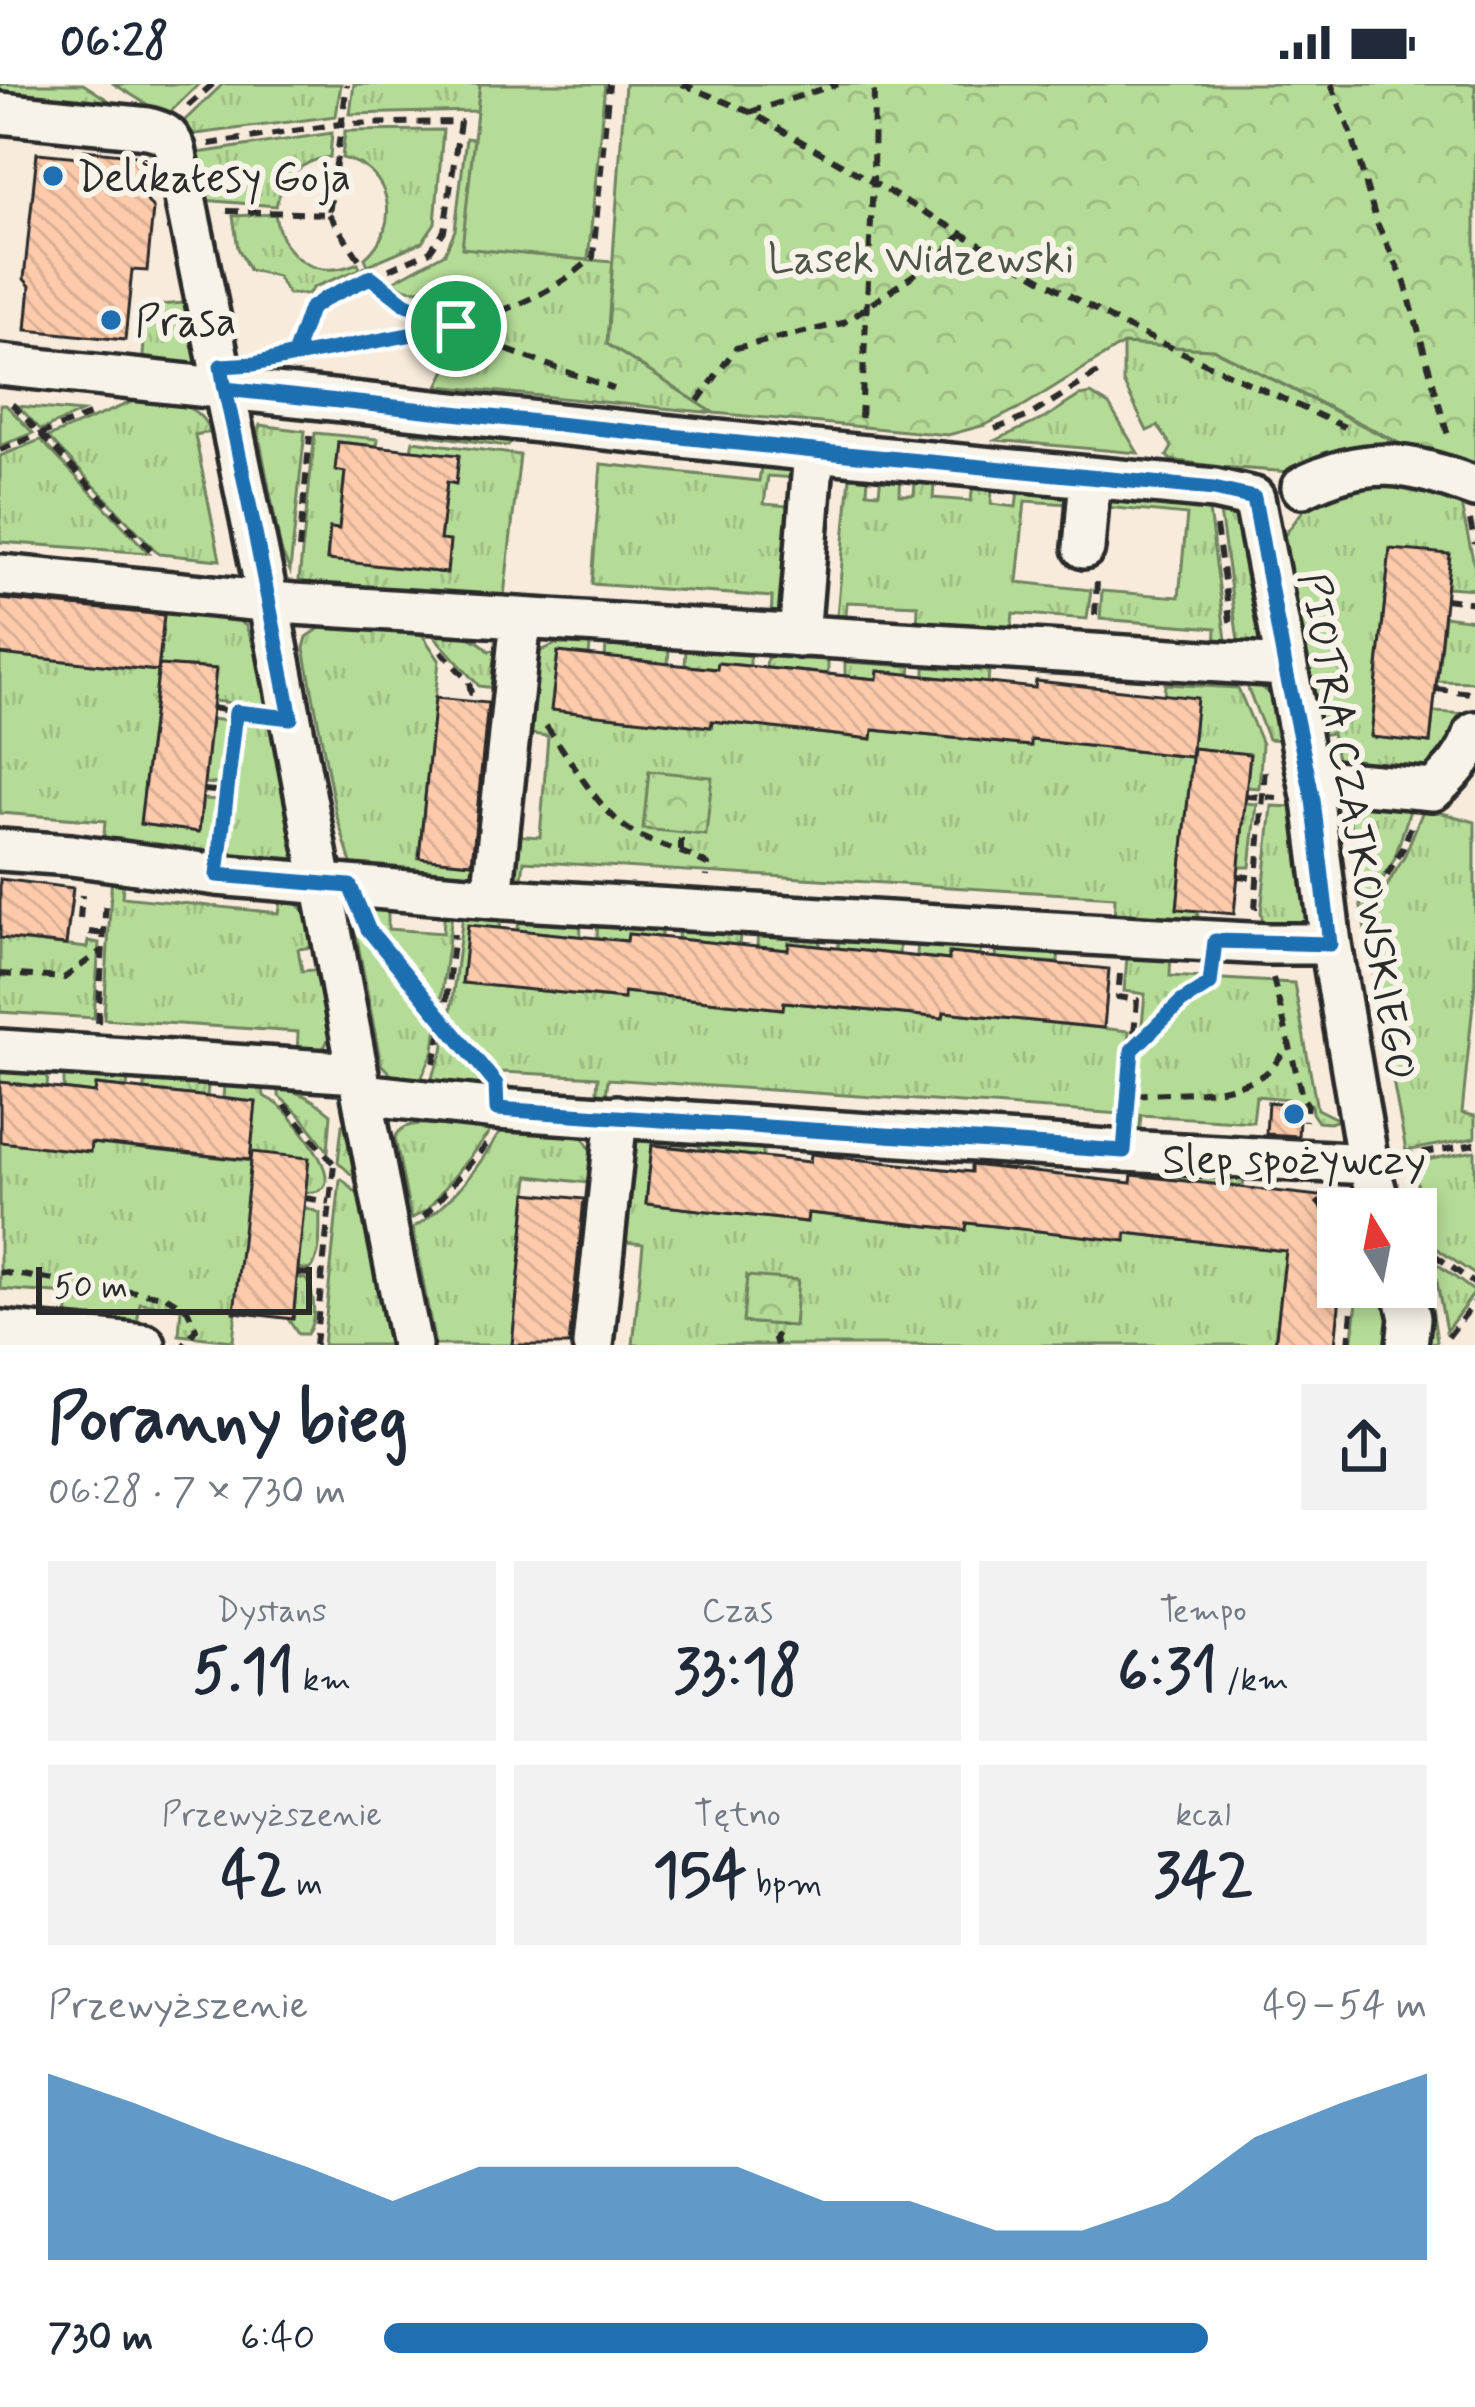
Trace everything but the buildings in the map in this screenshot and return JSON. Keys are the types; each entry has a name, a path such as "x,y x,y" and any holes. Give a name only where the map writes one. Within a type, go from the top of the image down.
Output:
{"street":[{"path":"1,120 148,128 165,132 175,149 225,389 281,602 291,718 336,885 360,1083 400,1215 411,1345"},
{"path":"7,366 1214,489"},
{"path":"799,637 814,451"},
{"path":"1302,487 1333,471 1362,464 1392,465 1468,484"},
{"path":"1084,548 1090,477"},
{"name":"PIOTRA CZAJKOWSKIEGO","path":"1214,489 1254,498 1309,779 1330,944 1375,1188"},
{"path":"0,575 521,619 1285,666"},
{"path":"475,896 513,700 521,619"},
{"path":"1433,790 1466,756 1475,732"},
{"path":"1309,779 1433,790 1475,803"},
{"path":"0,850 217,875 475,896 1120,936 1330,944"},
{"path":"0,1050 360,1083 497,1109 1368,1165"},
{"path":"593,1345 617,1116"},
{"path":"1407,1345 1408,1308"},
{"path":"0,1331 146,1345"}],"path":[{"path":"347,84 329,214 371,277 404,303 496,346 626,393"},
{"path":"175,149 340,124 460,122 444,231 430,251 310,309 294,355 456,326 551,290 574,275 593,257 609,84"},
{"path":"682,84 750,112 1118,323 1359,433"},
{"path":"750,112 838,84"},
{"path":"855,433 862,417 874,84"},
{"path":"1331,84 1351,133 1377,224 1405,283 1468,484"},
{"path":"188,208 329,214"},
{"path":"688,414 736,348 842,323 940,257 963,233"},
{"path":"7,366 11,405 154,553 151,589"},
{"path":"985,433 1029,416 1104,369"},
{"path":"281,602 314,397"},
{"path":"1214,489 1238,664"},
{"path":"1084,548 1097,566 1091,655"},
{"path":"1445,599 1475,603"},
{"path":"433,641 469,682 471,693 513,700 534,713 601,804 632,832 708,865 705,911"},
{"path":"1436,689 1475,694"},
{"path":"212,708 291,718"},
{"path":"217,875 236,712"},
{"path":"203,790 227,792"},
{"path":"1330,944 1360,922 1403,848 1416,810 1433,790"},
{"path":"681,833 681,851"},
{"path":"1238,876 1257,878"},
{"path":"277,1098 334,1165 400,1215 431,1211 492,1137 496,1084 336,885"},
{"path":"96,1056 106,895"},
{"path":"431,1072 475,896"},
{"path":"89,932 104,934"},
{"path":"1120,936 1118,997 1137,1000 1124,1151"},
{"path":"1132,1050 1181,1002 1210,984 1215,941"},
{"path":"1268,944 1307,1104 1300,1161"},
{"path":"0,974 64,978 102,950"},
{"path":"1135,1094 1240,1084 1266,1074 1290,1043"},
{"path":"1368,1165 1475,1144"},
{"path":"315,1345 335,1149"},
{"path":"305,1198 330,1202"},
{"path":"1437,1257 1475,1284"},
{"path":"0,1272 165,1295 187,1309 196,1329 184,1345"},
{"path":"298,1274 322,1275"},
{"path":"1442,1345 1475,1301"},
{"path":"1349,1345 1352,1308"},
{"path":"777,1345 781,1325"}],"green space":[{"path":"0,84 83,84 130,114 0,101"},
{"path":"114,84 199,84 166,116"},
{"path":"223,84 341,84 336,116 188,135 185,120"},
{"path":"354,84 480,84 478,111 350,114"},
{"path":"480,84 605,84 588,260 462,248"},
{"name":"Lasek Widzewski","path":"625,84 1475,84 1475,488 1392,439 1213,349 1123,344 1025,405 985,425 948,435 714,413 607,344"},
{"path":"443,130 435,223 422,242 368,265 365,258 384,230 386,200 372,174 342,158 345,131"},
{"path":"332,133 330,157 294,172 276,206 203,200 191,154"},
{"path":"466,138 474,139 463,248 613,262 607,344 714,413 438,386 450,362 478,328 448,295 405,288 394,281 445,253 455,230"},
{"path":"275,214 285,243 303,262 328,269 358,263 360,269 314,287 308,294 288,294 277,276 249,270 238,248 233,216"},
{"path":"191,304 202,363 185,371 150,367 151,360 143,357 145,324 158,305"},
{"path":"1123,344 1213,349 1416,453 1304,473 1171,460 1167,456 1172,447 1158,426 1147,431 1123,382"},
{"path":"1091,394 1109,405 1138,453 996,440 1079,396"},
{"path":"141,398 191,409 210,432 195,435 220,560 159,554 48,437"},
{"path":"0,405 6,405 33,433 0,446"},
{"path":"18,406 82,412 41,430"},
{"path":"414,418 524,429 507,446 414,433"},
{"path":"260,425 305,431 290,571 281,550"},
{"path":"315,433 378,439 377,446 338,442 345,472 339,529 330,528 327,559 446,573 440,540 447,482 455,484 459,456 411,450 413,441 520,455 504,596 530,600 298,589"},
{"path":"40,440 149,553 0,542 0,456"},
{"path":"763,454 789,456 796,473 794,478 768,476 764,504 800,507 787,621 771,624 772,597 592,584 601,464 759,481"},
{"path":"828,463 869,465 867,492 879,493 882,466 901,469 900,495 914,495 916,469 935,472 933,498 971,501 974,475 993,478 991,504 1016,507 1019,481 1070,485 1069,504 1025,501 1017,582 1091,590 1087,619 1013,613 1010,641 917,632 918,605 847,602 845,628 836,626 850,477 825,474"},
{"path":"1386,480 1458,492 1475,568 1475,589 1446,587 1390,549 1371,736 1430,743 1433,712 1474,714 1445,757 1412,773 1339,770 1332,733 1314,736 1278,544 1310,501 1332,485"},
{"path":"1109,490 1208,503 1228,655 1215,654 1216,628 1100,619 1102,591 1179,597 1187,515 1105,507"},
{"path":"1219,505 1242,518 1262,639 1240,655"},
{"path":"126,604 228,613 246,626 257,654 263,654 272,707 213,701 215,669 159,665 164,613 126,609"},
{"path":"1444,616 1475,620 1475,682 1437,681"},
{"path":"320,628 421,633 439,660 419,857 476,863 477,880 355,876 336,814 304,648 307,637"},
{"path":"431,633 463,636 489,651 499,649 496,688 479,686"},
{"path":"556,644 590,645 589,656 558,653 552,710 871,739 873,730 1192,757 1177,908 1198,911 1197,930 1114,924 1115,897 524,861 521,887 511,883 513,835 540,837 548,736 522,733 532,655"},
{"path":"606,646 669,650 668,664 605,658"},
{"path":"686,650 750,655 750,666 685,666"},
{"path":"0,654 158,671 140,824 199,831 202,799 219,800 214,846 205,859 103,848 105,821 0,813"},
{"path":"767,657 828,660 828,674 766,668"},
{"path":"845,662 911,666 910,675 845,676"},
{"path":"925,667 989,671 988,683 925,676"},
{"path":"1245,681 1270,695 1285,740 1268,739"},
{"path":"1165,684 1238,688 1262,744 1259,788 1246,787 1249,754 1193,748 1164,695"},
{"path":"211,719 227,721 221,784 204,783"},
{"path":"244,721 279,723 299,842 296,857 281,865 233,862 229,850"},
{"path":"649,771 712,777 706,835 643,829"},
{"path":"1347,800 1412,804 1394,860 1362,915"},
{"path":"1245,803 1257,804 1250,867 1239,867"},
{"path":"1272,806 1295,807 1314,931 1264,927 1261,913"},
{"path":"1424,808 1475,822 1475,984 1462,1113 1475,1116 1475,1138 1406,1151 1364,924 1404,857"},
{"path":"112,872 124,874 122,897 279,913 282,894 297,903 312,922 320,946 298,949 302,971 324,969 332,1003 331,1033 319,1054 297,1057 298,1032 104,1019"},
{"path":"363,901 388,902 388,929 443,933 445,906 453,907 440,1007 371,925"},
{"path":"464,907 502,911 500,928 468,926 463,983 623,999 624,992 782,1009 784,1002 942,1018 944,1012 1129,1031 1121,1114 608,1079 605,1104 596,1104 598,1077 502,1072 501,1079 450,1017"},
{"path":"519,911 580,914 581,937 518,930"},
{"path":"358,912 364,931 438,1018 434,1050 419,1083 396,1080 381,1064 354,923"},
{"path":"598,916 662,920 661,937 597,938"},
{"path":"679,921 741,925 739,945 678,939"},
{"path":"758,926 821,930 820,947 757,947"},
{"path":"839,931 900,935 899,955 838,949"},
{"path":"918,936 981,940 980,956 950,953 949,960 917,956"},
{"path":"0,938 87,948 88,941 99,943 94,1018 0,1012"},
{"path":"997,941 1059,946 1058,963 996,958"},
{"path":"1128,947 1171,950 1170,976 1294,983 1317,1109 1339,1120 1318,1122 1311,1104 1256,1096 1253,1122 1141,1115 1139,1138 1131,1137 1145,994 1124,991"},
{"path":"446,1029 492,1083 491,1098 426,1092 443,1051"},
{"path":"0,1071 48,1074 47,1087 0,1082"},
{"path":"64,1075 128,1079 127,1088 97,1085 95,1093 64,1089"},
{"path":"145,1081 208,1085 207,1097 145,1090"},
{"path":"224,1086 263,1088 264,1096 288,1114 325,1170 326,1182 320,1190 305,1192 251,1151 256,1102 223,1098"},
{"path":"279,1089 307,1097 331,1114 328,1151 279,1096"},
{"path":"348,1122 366,1188 338,1162 342,1125"},
{"path":"406,1127 492,1129 428,1209 411,1219 395,1138"},
{"path":"500,1132 584,1138 592,1153 589,1183 529,1176 512,1345 435,1345 413,1228 462,1185"},
{"path":"634,1136 685,1140 685,1148 652,1145 646,1204 806,1222 808,1213 965,1230 967,1223 1126,1240 1127,1233 1286,1251 1275,1345 633,1345 643,1244 616,1241","holes":["747,1276 794,1326 744,1322"]},
{"path":"700,1141 763,1145 763,1157 700,1150"},
{"path":"0,1142 91,1143 251,1161 233,1341 179,1335 181,1308 140,1303 136,1331 67,1324 69,1294 0,1289"},
{"path":"1475,1151 1475,1275 1437,1249 1437,1188 1419,1188 1410,1163"},
{"path":"1180,1171 1244,1175 1243,1187 1179,1180"},
{"path":"342,1179 369,1205 392,1345 323,1345"},
{"path":"304,1207 320,1213 318,1251 309,1270 298,1268"},
{"path":"1437,1264 1475,1292 1446,1331 1437,1283"},
{"path":"747,1276 798,1280 794,1326 743,1322"},
{"path":"297,1277 306,1279 313,1299 307,1334 298,1334 288,1319 293,1318"},
{"path":"1356,1308 1394,1308 1395,1345 1352,1345"},
{"path":"1419,1308 1432,1308 1437,1341 1421,1345"}],"place":[{"name":"Delikatesy Goja","path":"53,176"},
{"name":"Prasa","path":"111,320"},
{"name":"Slep spożywczy","path":"1294,1114"}],"route":[{"path":"456,326 254,364 221,366 225,389 267,601 291,718 236,712 217,875 350,886 368,929 496,1084 497,1109 1124,1151 1132,1050 1181,1002 1210,984 1215,941 1330,944 1313,800 1254,498 1214,489 225,389 221,366 294,355 310,309 371,277 404,303 456,326"}]}
